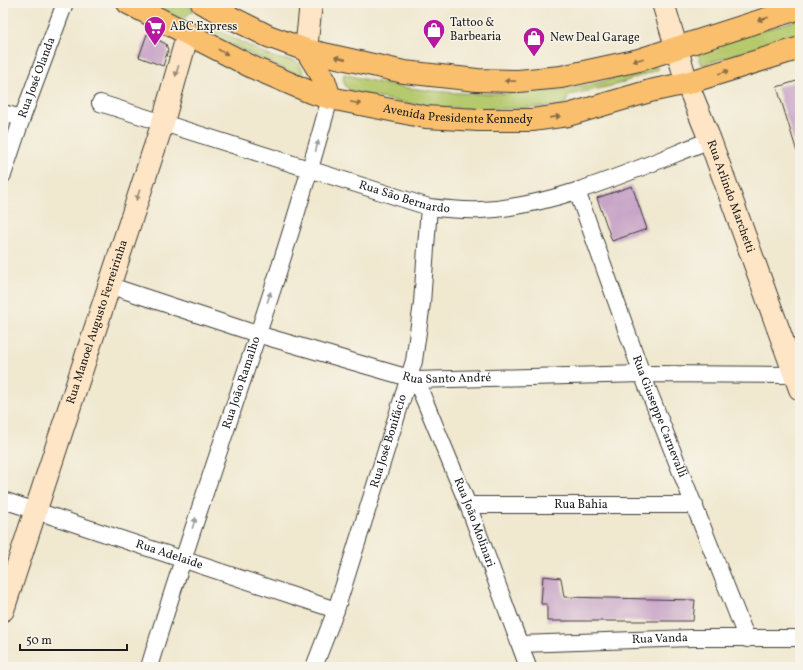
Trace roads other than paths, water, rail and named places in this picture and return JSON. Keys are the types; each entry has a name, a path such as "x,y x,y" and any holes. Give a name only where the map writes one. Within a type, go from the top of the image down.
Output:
{"main road":[{"name":"Avenida Presidente Kennedy","path":"128,3 261,71 310,92 330,98 426,117 478,120 532,120 568,115 650,91 687,83 800,48"},
{"path":"202,3 268,36 306,50 404,72 477,80 518,81 561,77 639,60 675,47 800,8"},
{"path":"312,3 306,50 324,79 330,98"},
{"name":"Rua Arlindo Marchetti","path":"663,3 687,83 710,140 798,380"},
{"path":"188,34 194,22 204,16 226,16"},
{"name":"Rua Manoel Augusto Ferreirinha","path":"3,610 108,285 163,122 188,34"}],"street":[{"name":"Rua José Olanda","path":"3,175 22,118 65,3"},
{"name":"Rua João Ramalho","path":"149,667 181,560 310,171 330,98"},
{"name":"Rua São Bernardo","path":"100,103 163,122 310,171 429,207 482,210 514,206 577,191 710,140"},
{"path":"3,113 22,118"},
{"name":"Rua Giuseppe Carnevalli","path":"577,191 642,374 695,504 747,639"},
{"name":"Rua José Bonifácio","path":"314,667 336,610 412,379 422,303 429,207"},
{"name":"Rua Santo André","path":"108,285 257,334 412,379 642,374 798,380"},
{"name":"Rua João Molinari","path":"412,379 468,505 528,667"},
{"name":"Rua Adelaide","path":"3,500 336,610"},
{"name":"Rua Bahia","path":"468,505 695,504"},
{"name":"Rua Vanda","path":"520,644 692,638 800,638"}],"place":[{"name":"ABC Express","path":"155,46"},
{"name":"Tattoo & Barbearia","path":"434,50"},
{"name":"New Deal Garage","path":"534,58"}]}
